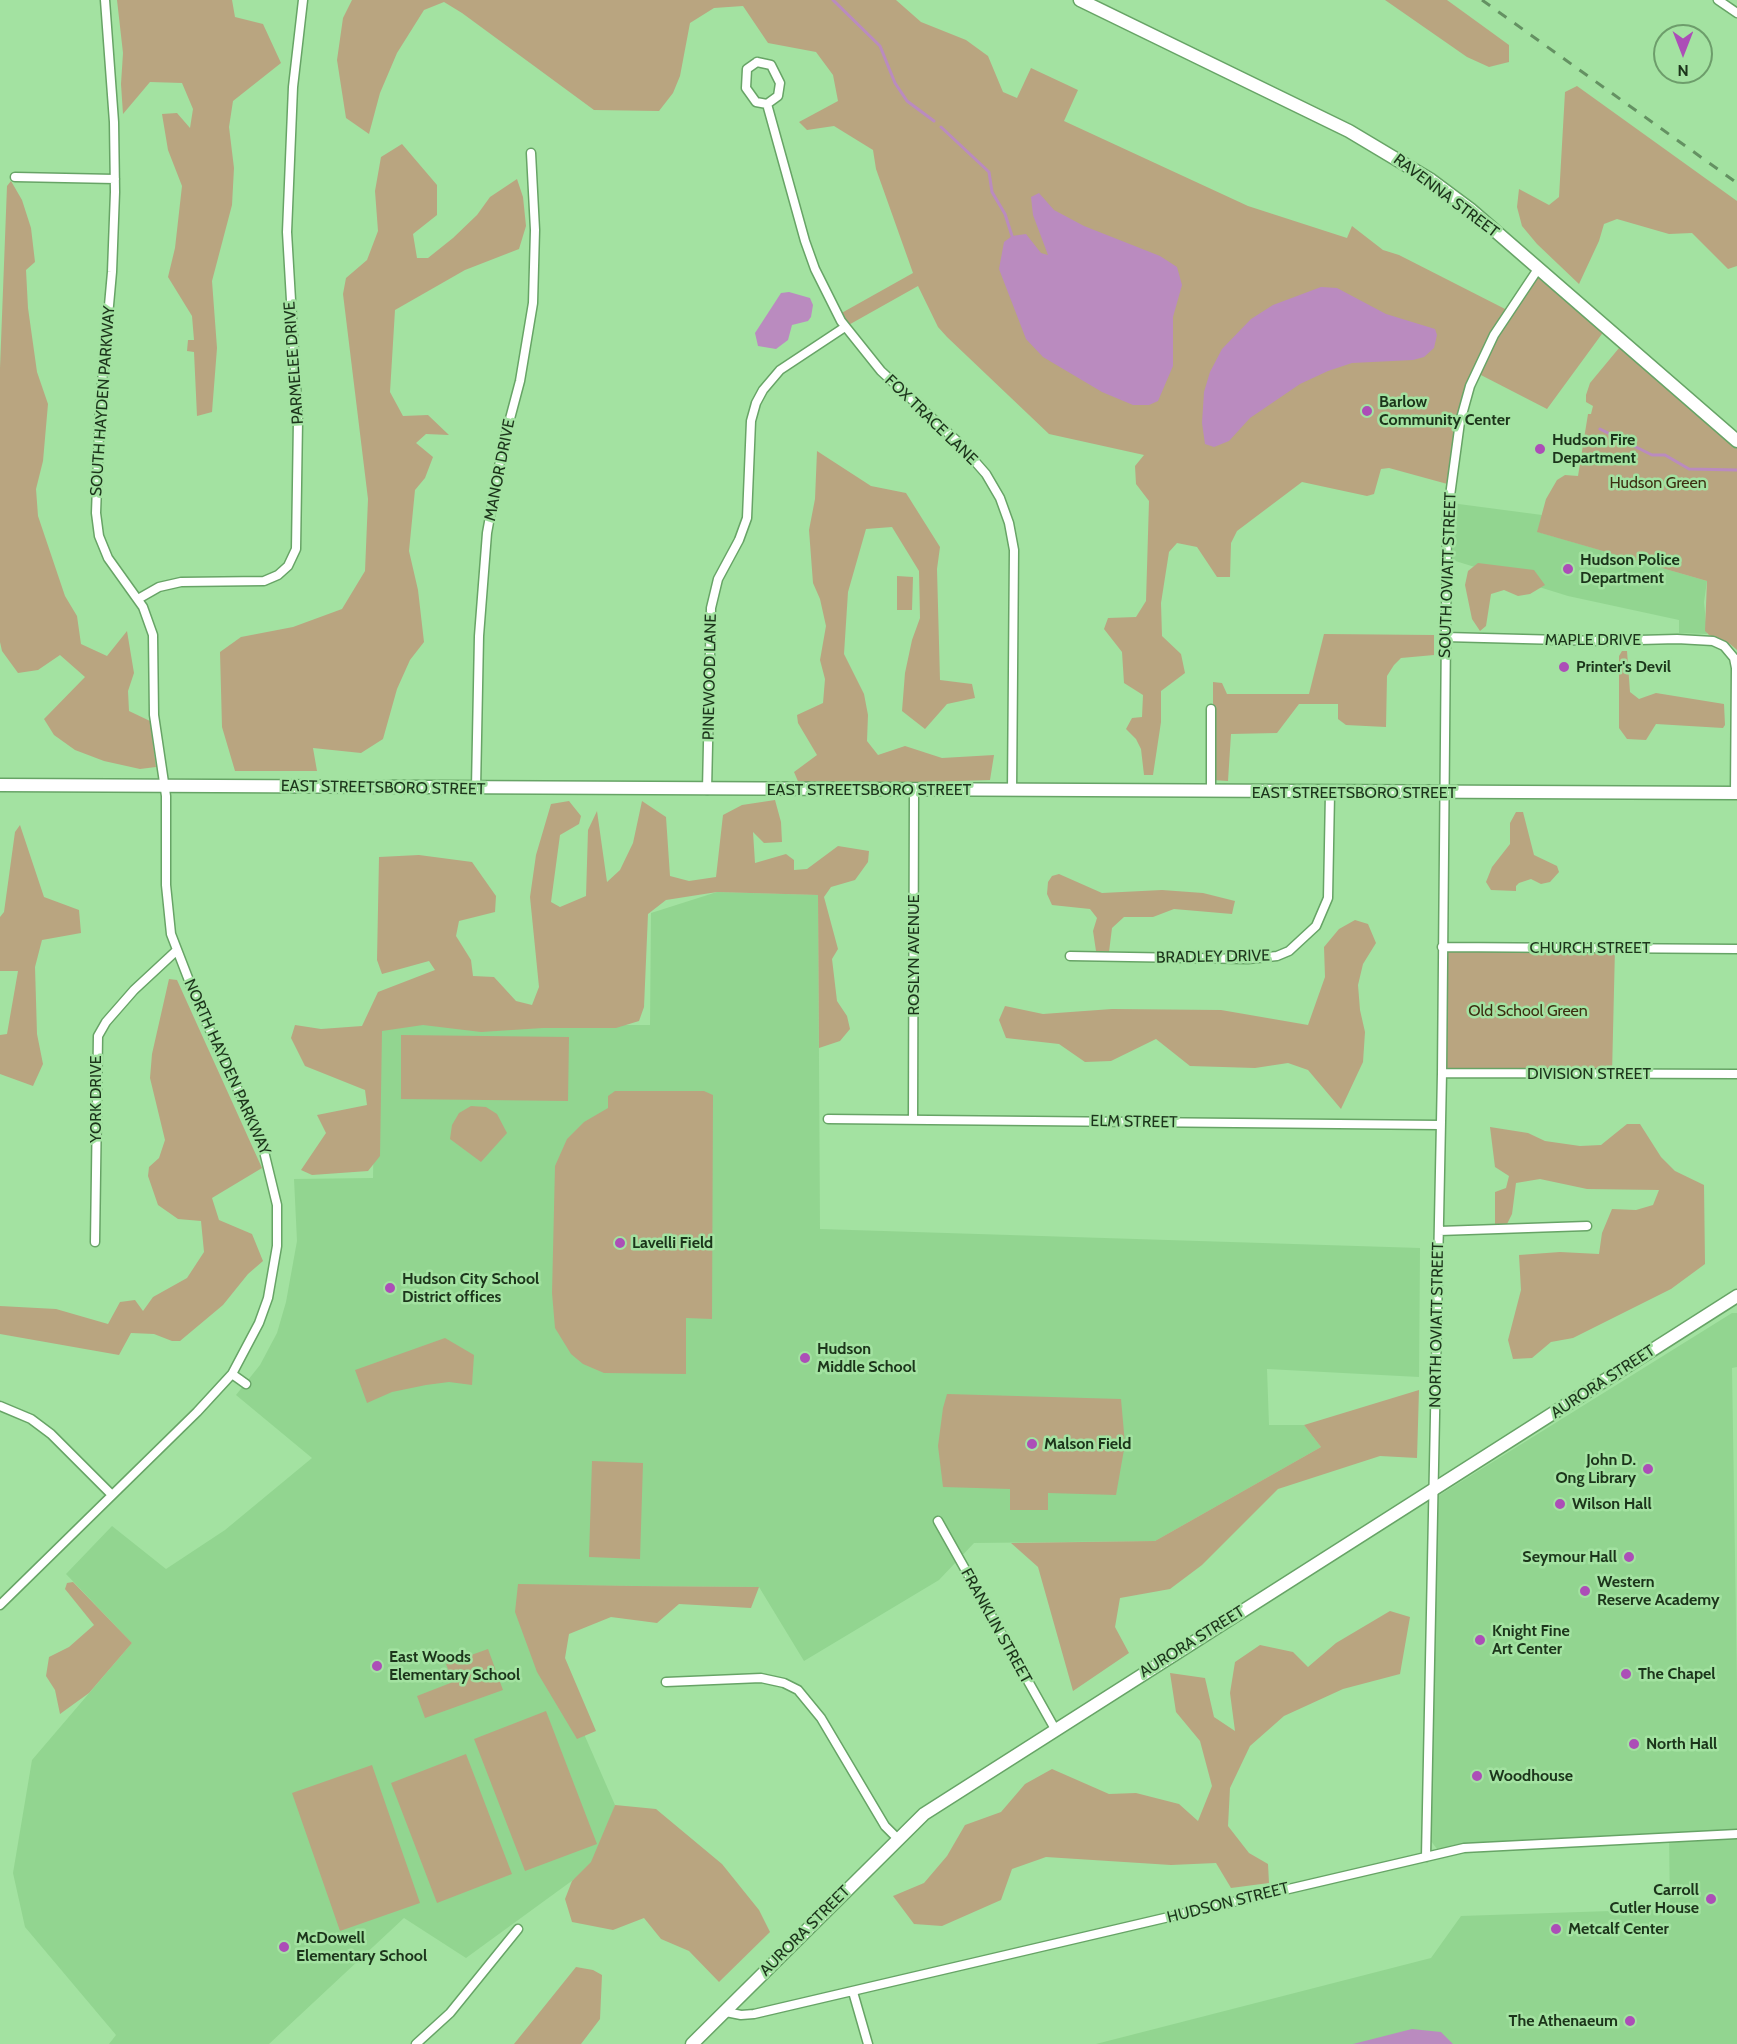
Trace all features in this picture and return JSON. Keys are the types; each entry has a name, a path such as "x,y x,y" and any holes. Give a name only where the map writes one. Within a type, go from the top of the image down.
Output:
{"street":[{"name":"SOUTH HAYDEN PARKWAY","path":"105,0 114,122 114,247 100,405 96,513 99,536 108,558 138,599 149,620 153,635 154,715 164,786"},
{"name":"PARMELEE DRIVE","path":"138,599 159,587 181,582 264,581 278,575 288,566 296,549 298,420 287,232 293,87 303,0"},
{"name":"RAVENNA STREET","path":"1080,0 1386,151 1470,209 1737,441"},
{"path":"1718,0 1737,13"},
{"path":"757,62 771,65 780,83 778,96 767,104 751,99 744,82 747,69 757,62"},
{"name":"FOX TRACE LANE","path":"767,104 805,241 815,269 845,327 881,371 958,442 986,474 1006,515 1014,549 1012,791"},
{"name":"MANOR DRIVE","path":"476,788 479,636 487,533 503,445 523,370 533,303 536,241 531,153"},
{"path":"15,177 115,179"},
{"name":"SOUTH OVIATT STREET","path":"1444,794 1447,518 1460,422 1470,386 1494,335 1538,269"},
{"name":"PINEWOOD LANE","path":"707,790 711,608 718,579 747,518 751,421 756,403 763,390 780,370 845,327"},
{"name":"MAPLE DRIVE","path":"1445,638 1713,641 1724,646 1734,658 1736,793"},
{"path":"1211,709 1211,792"},
{"name":"EAST STREETSBORO STREET","path":"0,785 1444,794 1736,793"},
{"name":"NORTH HAYDEN PARKWAY","path":"0,1605 197,1412 232,1374 259,1323 268,1298 276,1257 277,1204 261,1139 176,951 169,918 164,786"},
{"name":"ROSLYN AVENUE","path":"913,1119 914,790"},
{"name":"BRADLEY DRIVE","path":"1070,956 1248,959 1277,956 1289,951 1316,926 1328,898 1330,793"},
{"name":"NORTH OVIATT STREET","path":"1426,1857 1442,1073 1444,794"},
{"name":"CHURCH STREET","path":"1443,947 1737,949"},
{"name":"YORK DRIVE","path":"95,1242 98,1036 106,1022 134,990 176,951"},
{"name":"DIVISION STREET","path":"1442,1073 1737,1074"},
{"name":"ELM STREET","path":"828,1119 1440,1125"},
{"path":"1439,1231 1587,1226"},
{"name":"AURORA STREET","path":"692,2044 897,1839 924,1814 952,1793 1737,1296"},
{"path":"232,1374 246,1384"},
{"path":"0,1406 31,1419 51,1434 112,1495"},
{"name":"FRANKLIN STREET","path":"938,1521 1055,1729"},
{"path":"666,1682 727,1677 760,1678 784,1683 798,1690 821,1718 885,1826 897,1839"},
{"name":"HUDSON STREET","path":"726,2012 754,2014 853,1992 1464,1848 1737,1834"},
{"path":"416,2044 450,2013 518,1929"},
{"path":"853,1992 868,2044"}],"shaded area":[{"path":"1039,193 1054,210 1084,226 1160,256 1177,267 1182,285 1173,317 1173,366 1158,401 1149,405 1133,405 1102,392 1043,357 1026,339 999,269 1004,242 1012,236 1026,234 1041,253 1048,255 1033,215 1031,197"},
{"path":"1321,287 1337,288 1386,314 1435,329 1437,335 1434,348 1424,357 1413,360 1352,363 1328,371 1300,384 1250,418 1229,441 1214,447 1205,444 1202,423 1204,392 1210,372 1222,349 1251,319 1273,305"},
{"path":"789,292 810,298 813,305 811,317 808,321 792,325 788,340 776,349 758,346 755,333 781,293"},
{"path":"1451,503 1542,515 1538,532 1707,581 1704,602 1707,634 1679,633 1679,620 1568,596 1449,559"},
{"path":"717,892 818,895 820,1229 1420,1248 1419,1377 1267,1369 1269,1425 1304,1425 1321,1447 1155,1541 974,1543 939,1580 804,1661 759,1587 519,1585 615,1805 595,1864 466,1958 404,1918 269,2044 109,2044 116,2035 25,1927 13,1873 32,1760 132,1643 66,1574 112,1526 166,1569 225,1530 312,1458 236,1395 260,1365 277,1333 286,1302 297,1241 294,1179 373,1178 376,1025 650,1025 651,913"},
{"name":"Western Reserve Academy","path":"1732,1313 1737,1313 1737,1367 1732,1368 1737,1685 1737,2044 1096,2044 1431,1958 1461,1916 1670,1909 1669,1834 1468,1844 1437,1849 1431,1841 1438,1496"},
{"path":"1412,2029 1441,2032 1453,2044 1353,2044"}],"green space":[{"path":"117,0 232,0 235,17 263,24 281,63 233,101 229,127 234,168 232,205 212,281 217,348 212,412 197,416 194,352 187,351 188,340 194,340 192,316 168,277 175,248 182,186 168,150 162,114 177,113 190,128 193,109 182,83 150,82 123,114 121,84 123,53"},
{"path":"352,0 896,0 921,22 966,40 988,56 1003,92 1017,98 1031,68 1078,90 1064,121 1248,206 1347,238 1352,226 1383,250 1399,255 1509,311 1538,269 1607,327 1547,409 1477,373 1470,386 1451,485 1389,468 1381,469 1374,494 1367,496 1302,482 1237,531 1231,543 1230,577 1217,577 1197,547 1177,543 1169,552 1161,603 1162,636 1181,654 1185,673 1161,691 1161,722 1153,775 1144,775 1141,749 1136,739 1126,729 1132,718 1142,717 1143,695 1124,683 1122,652 1104,629 1108,618 1136,617 1146,601 1149,501 1136,484 1135,466 1144,455 1049,434 938,327 918,286 845,327 838,315 913,273 876,169 873,150 834,126 807,130 799,122 838,101 833,75 816,52 768,43 743,6 714,8 690,23 680,76 673,93 659,111 594,110 444,2 424,10 397,53 380,93 369,134 346,118 337,60 343,18"},
{"path":"1385,0 1447,0 1509,45 1509,62 1489,67 1467,57"},
{"path":"1577,86 1737,201 1737,266 1728,269 1692,233 1669,234 1617,219 1604,224 1599,241 1579,284 1537,244 1522,226 1517,207 1519,189 1549,205 1559,197 1565,92"},
{"path":"402,144 437,185 437,215 413,234 417,258 428,258 477,215 490,197 517,179 523,197 526,226 519,249 465,270 395,310 390,392 403,416 428,415 449,435 426,434 416,443 433,457 425,478 415,490 409,551 418,590 424,642 410,660 397,689 383,739 361,753 313,748 317,771 235,771 222,727 220,652 241,637 293,627 342,609 365,571 368,499 343,294 346,278 367,260 378,231 375,191 381,157"},
{"path":"11,181 22,200 31,228 35,262 26,270 28,308 37,372 48,404 43,461 36,489 38,516 65,596 77,616 81,644 107,656 127,631 134,673 128,691 129,711 150,721 156,767 140,769 104,761 75,750 54,735 44,719 85,677 60,655 38,670 18,673 2,651 0,642 0,368 7,186"},
{"name":"Hudson Green","path":"1624,342 1737,441 1737,650 1705,631 1707,581 1537,532 1546,499 1557,480 1565,475 1578,476 1588,414 1591,414 1593,406 1586,402 1590,383"},
{"path":"817,451 871,486 906,493 940,547 937,569 940,680 972,684 975,698 947,704 925,729 902,711 905,673 912,640 920,618 919,571 892,527 866,529 848,592 844,654 864,694 868,715 867,741 878,755 905,746 942,758 994,755 990,780 800,786 794,772 817,755 798,723 797,715 823,703 825,679 820,660 826,626 820,599 813,583 809,530 815,499"},
{"path":"1478,563 1534,570 1545,585 1530,594 1518,596 1504,590 1491,594 1486,626 1480,631 1472,619 1465,585 1468,571"},
{"path":"897,576 913,577 912,610 897,610"},
{"path":"1324,634 1434,635 1434,655 1401,658 1394,665 1387,676 1386,727 1346,725 1338,719 1338,704 1299,704 1277,733 1231,734 1228,781 1213,780 1213,682 1222,683 1227,694 1309,694"},
{"path":"1622,651 1627,651 1630,692 1639,699 1656,693 1724,704 1725,725 1723,728 1656,724 1646,740 1627,739 1619,728 1619,656"},
{"path":"775,800 781,822 782,842 764,843 753,832 755,863 786,854 794,860 794,870 807,869 838,846 869,851 868,862 855,880 831,887 824,897 838,949 832,959 837,1001 847,1016 850,1029 840,1041 819,1048 818,895 717,892 666,900 648,914 644,1007 639,1021 616,1028 543,1028 481,1032 423,1025 382,1031 380,1156 368,1171 312,1175 301,1170 326,1133 317,1115 367,1105 365,1090 305,1066 291,1038 295,1025 321,1029 362,1026 378,992 435,970 429,961 382,974 377,960 379,857 419,855 472,862 496,896 495,912 459,921 456,936 471,960 473,976 494,977 516,1001 532,1005 539,987 530,897 536,855 551,804 569,801 581,816 579,824 560,835 551,902 560,907 586,896 588,830 597,811 607,882 620,870 633,843 642,801 666,817 670,876 689,881 716,877 723,815 742,805"},
{"path":"1516,812 1523,812 1534,855 1557,866 1559,872 1550,882 1541,884 1531,879 1519,883 1516,891 1491,890 1486,882 1492,867 1510,844 1510,823"},
{"path":"20,825 44,897 79,910 81,933 42,940 35,967 37,1034 43,1064 33,1086 0,1074 0,1035 7,1034 18,971 0,971 0,917 4,912 15,832"},
{"path":"1059,874 1102,893 1162,890 1203,893 1235,901 1232,914 1174,909 1153,917 1124,917 1112,928 1109,952 1096,951 1093,931 1097,918 1090,909 1052,905 1047,894 1048,882 1052,876"},
{"path":"1355,920 1368,924 1376,943 1363,964 1358,985 1365,1032 1363,1062 1341,1109 1308,1070 1288,1063 1255,1068 1190,1066 1156,1039 1111,1061 1085,1062 1059,1044 1006,1038 999,1020 1005,1006 1043,1014 1112,1009 1221,1010 1308,1025 1325,977 1324,947 1339,929"},
{"name":"Old School Green","path":"1442,947 1615,948 1612,1074 1442,1073"},
{"path":"169,979 177,980 262,1168 212,1198 219,1220 252,1234 263,1261 248,1274 223,1305 180,1341 172,1341 154,1334 131,1333 119,1355 0,1334 0,1306 56,1309 108,1324 120,1302 135,1300 143,1311 153,1297 187,1278 204,1252 201,1221 178,1219 158,1205 148,1176 149,1167 159,1158 165,1140 150,1078 152,1054"},
{"path":"401,1035 569,1037 568,1101 401,1099"},
{"path":"615,1091 704,1091 713,1095 712,1319 686,1318 686,1374 604,1373 583,1364 571,1354 555,1328 552,1293 555,1166 567,1139 584,1122 608,1108 608,1096"},
{"path":"471,1106 486,1107 497,1114 507,1133 481,1162 450,1139 452,1125 459,1113"},
{"path":"1627,1124 1640,1124 1661,1157 1675,1171 1704,1185 1705,1264 1671,1289 1573,1338 1551,1342 1532,1358 1513,1359 1508,1340 1521,1290 1519,1255 1560,1252 1599,1254 1602,1233 1612,1209 1636,1210 1653,1205 1659,1190 1587,1189 1540,1179 1516,1183 1512,1214 1506,1226 1495,1226 1495,1192 1506,1188 1509,1176 1495,1167 1490,1127 1528,1133 1545,1141 1580,1146 1601,1145"},
{"path":"445,1338 474,1355 472,1385 449,1382 426,1385 392,1392 367,1403 355,1370"},
{"path":"1419,1390 1417,1458 1380,1456 1278,1489 1202,1565 1170,1589 1120,1598 1115,1627 1129,1653 1073,1691 1038,1567 1011,1543 1155,1541 1321,1447 1304,1425"},
{"name":"Malson Field","path":"947,1394 1121,1399 1125,1444 1116,1495 1048,1493 1048,1510 1010,1510 1010,1489 943,1487 938,1446"},
{"path":"592,1461 643,1463 640,1559 589,1557"},
{"path":"73,1582 132,1643 89,1693 60,1714 55,1690 46,1676 49,1657 69,1647 94,1625 65,1589 67,1583"},
{"path":"518,1584 759,1587 751,1608 679,1604 657,1623 611,1617 569,1634 565,1658 596,1731 577,1739 537,1672 515,1612"},
{"path":"1390,1611 1410,1617 1400,1674 1343,1689 1284,1716 1250,1746 1230,1788 1228,1826 1249,1853 1268,1864 1269,1883 1231,1888 1216,1863 1171,1865 1046,1857 1012,1869 1001,1900 942,1926 914,1924 893,1896 924,1883 947,1856 965,1825 1001,1812 1025,1784 1052,1769 1109,1794 1136,1793 1179,1804 1198,1821 1212,1786 1200,1741 1176,1712 1170,1673 1205,1678 1214,1717 1235,1731 1230,1693 1235,1662 1260,1645 1293,1652 1308,1667 1336,1643"},
{"path":"488,1649 503,1690 425,1718 417,1696 453,1682 446,1664"},
{"path":"546,1711 597,1844 525,1871 474,1739"},
{"path":"466,1754 512,1874 437,1903 391,1783"},
{"path":"372,1765 420,1903 340,1931 292,1793"},
{"path":"615,1805 656,1809 722,1864 759,1910 770,1932 719,1982 689,1951 661,1939 644,1918 613,1930 572,1922 565,1899 572,1881 591,1862"},
{"path":"576,1967 593,1970 602,1975 600,2019 581,2044 514,2044"}],"waterway":[{"path":"833,0 880,46 895,83 907,101 934,121"},
{"path":"941,127 989,172 992,192 1005,214 1012,236"},
{"path":"1600,429 1652,455 1665,455 1689,469 1737,470"}],"railway":[{"path":"1482,0 1737,183"}],"place":[{"name":"Barlow Community Center","path":"1367,411"},
{"name":"Hudson Fire Department","path":"1540,449"},
{"name":"Hudson Police Department","path":"1568,569"},
{"name":"Printer's Devil","path":"1564,667"},
{"name":"Lavelli Field","path":"620,1243"},
{"name":"Hudson City School District offices","path":"390,1288"},
{"name":"Hudson Middle School","path":"805,1358"},
{"name":"Malson Field","path":"1032,1444"},
{"name":"John D. Ong Library","path":"1648,1469"},
{"name":"Wilson Hall","path":"1560,1504"},
{"name":"Seymour Hall","path":"1629,1557"},
{"name":"Western Reserve Academy","path":"1585,1591"},
{"name":"Knight Fine Art Center","path":"1480,1640"},
{"name":"East Woods Elementary School","path":"377,1666"},
{"name":"The Chapel","path":"1626,1674"},
{"name":"North Hall","path":"1634,1744"},
{"name":"Woodhouse","path":"1477,1776"},
{"name":"Carroll Cutler House","path":"1711,1899"},
{"name":"Metcalf Center","path":"1556,1929"},
{"name":"McDowell Elementary School","path":"284,1947"},
{"name":"The Athenaeum","path":"1630,2021"}]}
